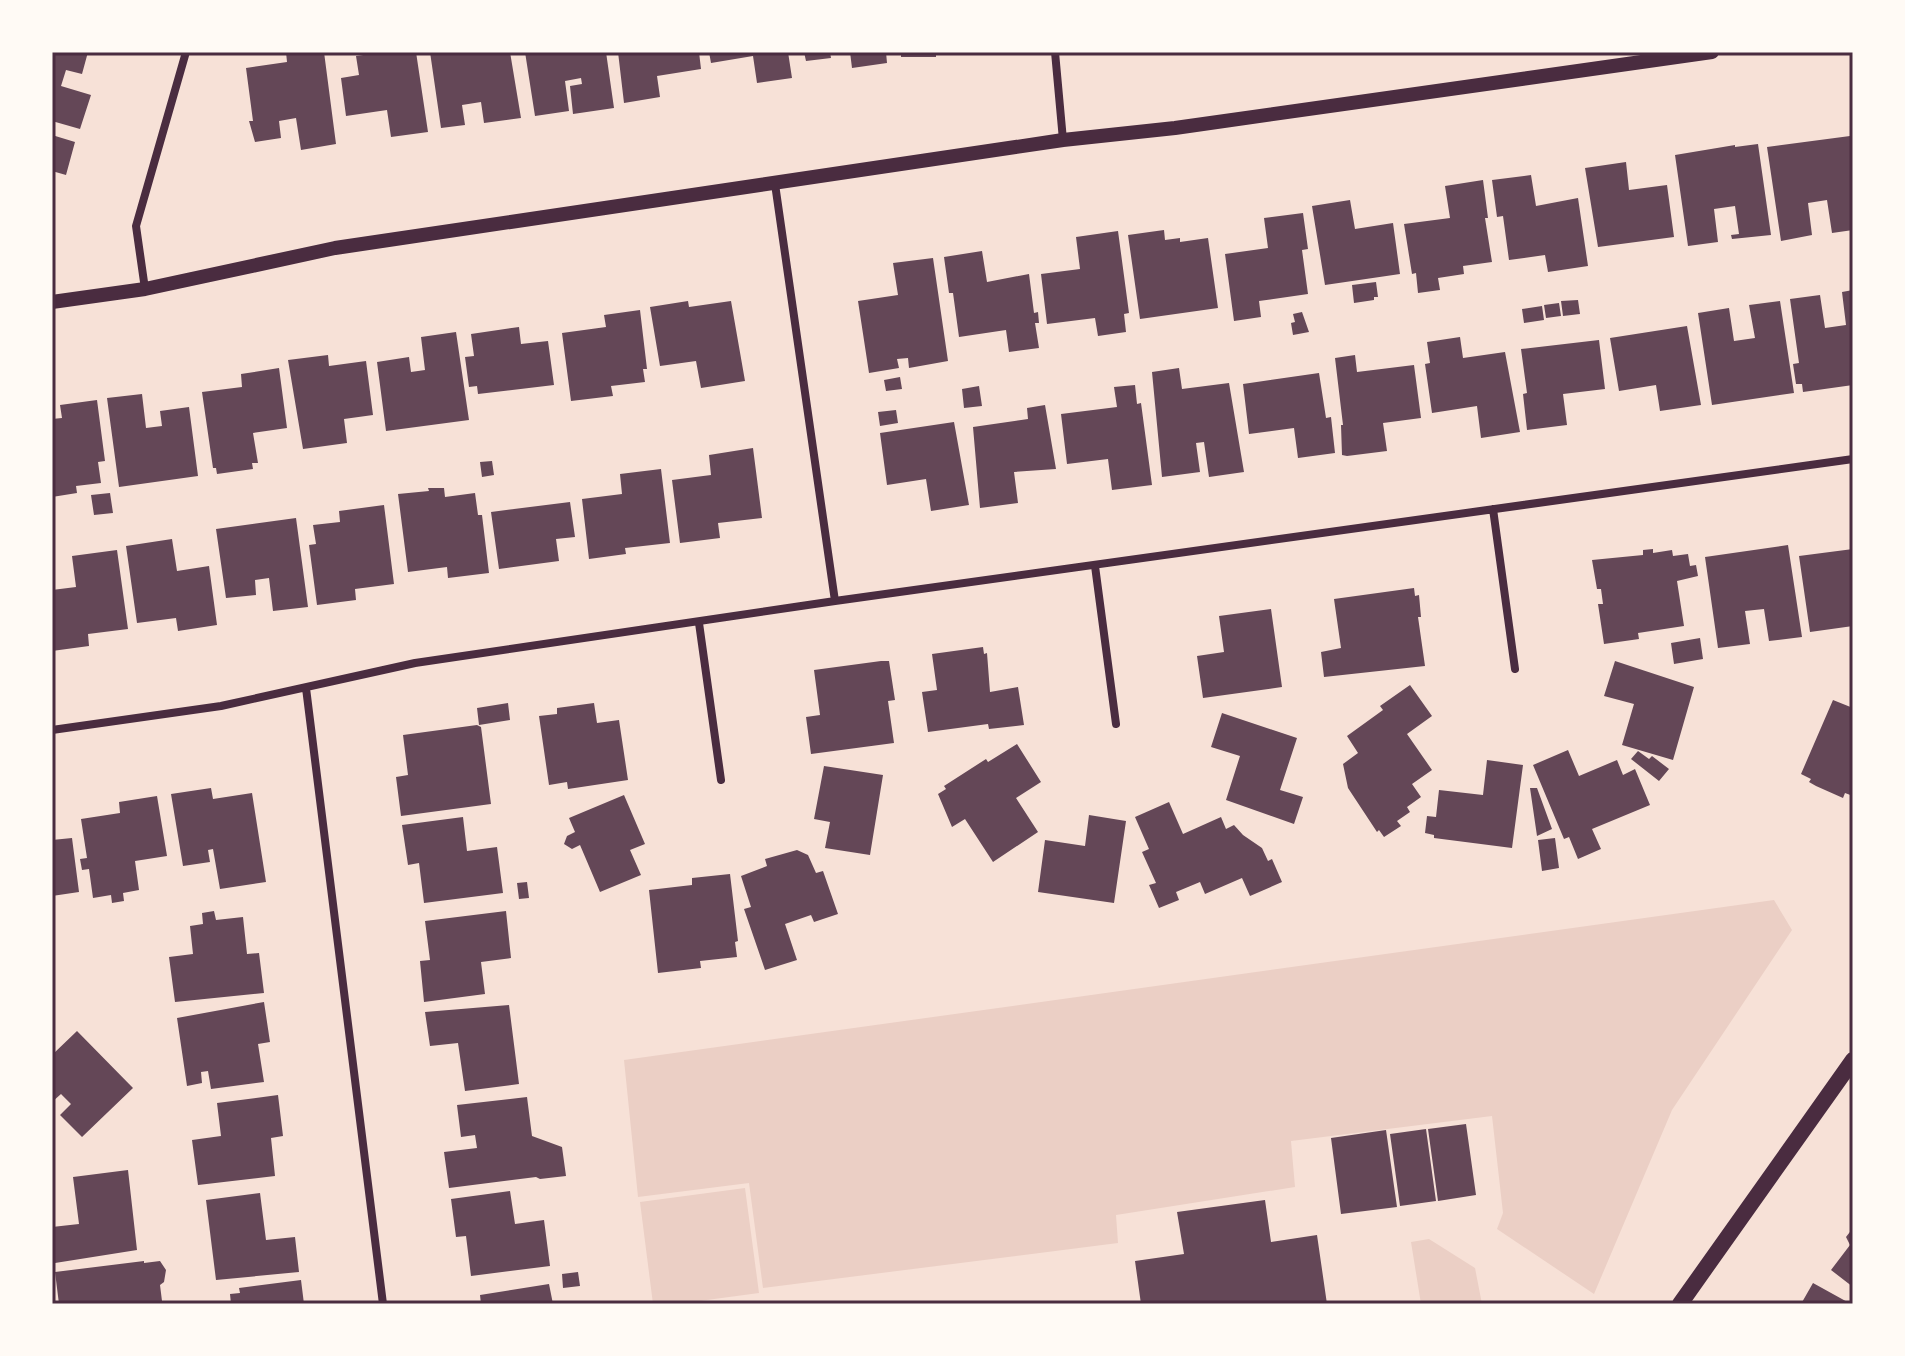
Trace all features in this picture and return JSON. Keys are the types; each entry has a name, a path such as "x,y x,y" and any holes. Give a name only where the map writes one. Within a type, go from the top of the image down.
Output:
{"main road":[{"path":"1680,1304 1853,1060"}],"street":[{"path":"145,289 136,226 186,52"},
{"path":"1055,52 1063,140"},
{"path":"52,302 145,289 335,248 1063,140 1175,128 1712,52"},
{"path":"775,184 835,601"},
{"path":"52,730 221,706 415,663 1853,459"},
{"path":"1493,509 1515,669"},
{"path":"1095,566 1116,724"},
{"path":"699,623 721,780"},
{"path":"306,688 383,1304"}],"shaded area":[{"path":"1774,900 1792,930 1672,1110 1594,1294 1497,1229 1503,1213 1492,1116 1291,1141 1295,1187 1116,1215 1118,1243 763,1288 749,1183 638,1197 624,1060"},
{"path":"745,1188 759,1293 677,1304 653,1304 640,1202"},
{"path":"1429,1239 1475,1268 1482,1304 1421,1304 1411,1242"}],"building":[{"path":"52,52 88,52 82,74 66,70 61,86 91,95 80,129 52,121"},
{"path":"286,52 324,52 336,144 301,150 296,118 279,121 281,138 255,142 249,121 253,121 246,68 287,62"},
{"path":"416,52 428,132 391,137 387,110 346,116 341,78 359,75 356,56"},
{"path":"430,52 510,52 521,118 484,123 481,102 462,105 465,125 441,128"},
{"path":"525,52 606,52 614,108 573,114 570,86 582,84 581,78 565,81 569,111 535,116"},
{"path":"618,52 699,52 701,69 657,76 660,97 624,103"},
{"path":"709,52 788,52 792,78 757,83 753,56 711,63"},
{"path":"804,52 830,52 831,58 806,61"},
{"path":"850,52 886,52 887,63 852,68"},
{"path":"901,52 936,52 936,57 901,57"},
{"path":"52,135 75,142 66,175 52,171"},
{"path":"1850,136 1853,153 1853,230 1832,233 1827,200 1808,203 1812,235 1781,241 1767,147"},
{"path":"1758,144 1771,235 1732,239 1731,235 1739,234 1735,206 1714,209 1718,242 1688,246 1675,155"},
{"path":"1626,162 1629,190 1667,185 1674,237 1598,247 1585,168"},
{"path":"1531,175 1536,206 1578,198 1588,266 1548,272 1545,255 1509,260 1503,216 1497,217 1492,180"},
{"path":"1483,180 1492,262 1463,266 1464,274 1438,278 1440,290 1418,293 1404,224 1450,218 1445,186"},
{"path":"1350,200 1355,229 1393,223 1400,274 1325,285 1312,206"},
{"path":"1303,213 1308,249 1302,250 1308,294 1259,301 1261,317 1234,321 1225,254 1268,248 1264,218"},
{"path":"1164,230 1165,240 1180,238 1180,242 1208,238 1218,308 1140,319 1128,235"},
{"path":"1118,231 1129,313 1124,314 1126,332 1098,336 1095,318 1047,324 1041,274 1080,269 1076,237"},
{"path":"982,251 987,282 1029,274 1034,313 1038,312 1039,323 1035,323 1039,348 1009,352 1006,330 959,337 944,257"},
{"path":"933,258 948,361 909,368 908,358 897,359 899,368 869,373 858,301 898,295 893,263"},
{"path":"1376,282 1378,297 1354,303 1352,285"},
{"path":"1853,290 1853,385 1803,392 1802,384 1796,384 1793,364 1799,363 1790,299 1820,295 1825,328 1846,325 1842,292"},
{"path":"1578,300 1580,314 1563,316 1561,301"},
{"path":"688,301 689,307 731,301 745,381 701,388 696,361 660,366 650,307"},
{"path":"1780,301 1794,393 1712,405 1698,313 1729,308 1734,341 1755,338 1749,305"},
{"path":"1559,303 1561,316 1546,318 1544,305"},
{"path":"1542,306 1544,320 1524,323 1522,309"},
{"path":"640,310 647,369 643,369 645,382 611,386 613,396 571,401 562,333 606,327 604,315"},
{"path":"1302,312 1309,332 1293,335 1293,314"},
{"path":"1687,326 1701,405 1660,411 1656,385 1619,391 1610,338"},
{"path":"519,327 521,344 548,341 554,385 478,394 477,386 469,387 465,357 474,356 471,334"},
{"path":"456,332 469,420 386,431 377,362 409,357 411,372 425,370 421,337"},
{"path":"1460,337 1463,358 1505,352 1520,432 1481,438 1477,406 1432,413 1425,364 1430,363 1427,342"},
{"path":"1599,340 1605,389 1563,394 1567,425 1527,430 1523,394 1527,393 1521,349"},
{"path":"328,355 329,366 366,361 373,415 344,419 347,443 303,449 288,360"},
{"path":"1355,355 1357,372 1414,365 1421,418 1383,423 1387,451 1347,456 1342,455 1343,425 1335,358"},
{"path":"279,368 287,428 253,433 258,463 252,463 253,469 217,474 216,468 213,468 202,392 242,387 241,374"},
{"path":"1179,368 1182,389 1229,383 1244,472 1209,477 1204,442 1196,443 1200,472 1162,477 1152,372"},
{"path":"1319,373 1326,418 1331,417 1335,453 1298,458 1294,428 1249,434 1243,384"},
{"path":"900,377 902,389 886,391 884,380"},
{"path":"1135,385 1137,404 1141,403 1152,485 1112,490 1108,459 1067,464 1061,414 1117,407 1114,387"},
{"path":"979,386 982,406 964,408 962,389"},
{"path":"142,394 146,428 162,426 160,411 189,407 198,476 119,487 107,398"},
{"path":"97,400 105,461 98,462 101,483 76,486 77,493 52,497 52,419 62,418 60,405"},
{"path":"1045,405 1056,469 1014,472 1018,503 980,508 973,427 1028,419 1027,408"},
{"path":"896,410 898,423 880,426 878,412"},
{"path":"954,422 969,505 931,511 926,479 887,485 880,433"},
{"path":"753,448 762,518 718,523 720,538 680,543 672,480 711,475 709,455"},
{"path":"492,461 494,475 482,477 480,462"},
{"path":"661,469 670,543 625,548 626,554 589,559 582,499 622,494 620,474"},
{"path":"428,488 444,488 445,497 475,493 478,515 482,515 489,573 448,578 447,567 408,572 398,494 429,491"},
{"path":"110,493 113,513 94,515 91,495"},
{"path":"570,502 575,537 556,539 559,561 499,569 491,512"},
{"path":"384,505 394,584 355,589 356,600 317,605 309,545 316,544 313,525 340,522 339,511"},
{"path":"296,518 308,607 273,611 269,578 255,580 256,595 226,598 216,529"},
{"path":"172,539 177,571 209,566 217,625 178,631 176,618 137,623 126,546"},
{"path":"1788,545 1802,637 1769,641 1764,609 1745,611 1750,644 1718,648 1705,557"},
{"path":"1653,549 1653,553 1672,550 1673,556 1688,554 1690,566 1696,565 1698,576 1677,581 1684,626 1638,633 1639,639 1604,644 1598,604 1603,604 1601,589 1597,589 1592,560 1643,555 1643,550"},
{"path":"1853,549 1853,626 1810,632 1799,556"},
{"path":"117,550 128,629 88,634 89,646 52,651 52,590 76,587 72,556"},
{"path":"1414,588 1415,596 1419,595 1421,617 1418,617 1425,666 1324,677 1321,652 1341,648 1334,599"},
{"path":"1271,609 1282,687 1203,698 1197,656 1224,652 1219,616"},
{"path":"1700,638 1703,659 1674,664 1671,643"},
{"path":"983,647 984,654 987,653 990,692 1018,687 1024,725 989,729 988,724 928,732 922,692 937,690 932,654"},
{"path":"889,661 895,700 888,701 894,743 811,754 806,717 820,715 814,670"},
{"path":"1615,661 1694,687 1673,760 1622,745 1634,704 1604,696"},
{"path":"1410,685 1432,716 1407,734 1432,770 1412,784 1421,797 1407,807 1410,812 1397,821 1401,826 1384,837 1379,830 1377,832 1348,788 1343,764 1358,753 1347,736 1383,710 1380,706"},
{"path":"1833,700 1853,708 1853,796 1845,793 1843,798 1809,782 1811,779 1801,774"},
{"path":"508,703 510,720 479,725 477,708"},
{"path":"594,703 597,723 619,720 628,780 568,789 567,782 549,785 539,716 557,714 557,708"},
{"path":"1222,713 1297,738 1280,790 1303,797 1294,824 1226,800 1240,756 1211,747"},
{"path":"481,727 491,804 401,816 396,777 408,775 403,735"},
{"path":"1017,744 1041,782 1016,798 1038,832 993,862 965,819 952,827 938,794 946,789 944,786 986,759 988,762"},
{"path":"1568,750 1579,776 1617,760 1623,775 1635,769 1650,805 1592,829 1601,849 1578,859 1569,837 1564,839 1533,765"},
{"path":"1638,751 1649,759 1652,756 1669,769 1659,781 1631,759"},
{"path":"1487,760 1523,765 1512,848 1434,838 1434,835 1425,833 1427,816 1436,817 1439,790 1483,795"},
{"path":"824,766 883,775 870,855 825,848 830,822 814,819"},
{"path":"211,788 213,799 252,793 266,882 220,889 213,849 208,850 210,862 183,866 171,794"},
{"path":"1530,788 1537,788 1552,829 1537,836"},
{"path":"624,795 645,844 630,850 641,875 600,892 580,845 572,849 564,844 567,836 575,832 569,818"},
{"path":"157,796 167,856 135,861 139,890 123,893 124,901 112,903 111,895 93,898 89,869 82,870 80,859 87,858 81,819 120,813 119,802"},
{"path":"1169,802 1183,834 1221,817 1226,829 1234,825 1262,848 1268,861 1272,859 1282,882 1250,896 1242,878 1205,894 1200,882 1176,892 1179,900 1159,908 1149,885 1156,883 1142,852 1149,849 1135,817"},
{"path":"1089,815 1126,821 1114,903 1038,892 1045,840 1085,846"},
{"path":"463,817 467,851 497,847 503,893 424,903 419,863 408,865 402,825"},
{"path":"72,838 79,892 52,896 52,840"},
{"path":"1555,838 1559,868 1542,871 1538,840"},
{"path":"797,850 808,855 816,873 823,871 838,914 814,922 811,915 785,924 797,960 765,970 744,909 751,907 741,876 767,866 765,859"},
{"path":"730,874 737,957 700,961 701,968 658,973 649,890 692,885 692,878"},
{"path":"527,882 529,898 519,899 517,883"},
{"path":"214,911 216,920 243,917 247,954 259,953 264,993 175,1002 169,957 193,954 190,926 203,924 202,913"},
{"path":"506,911 511,958 481,962 485,994 424,1002 420,961 430,960 425,921"},
{"path":"264,1002 270,1042 258,1044 264,1082 211,1089 208,1071 201,1072 202,1083 187,1086 177,1018"},
{"path":"509,1005 519,1084 465,1091 458,1043 430,1046 425,1012"},
{"path":"77,1031 133,1088 82,1137 60,1115 71,1104 61,1094 52,1102 52,1055"},
{"path":"278,1095 283,1136 271,1138 275,1176 198,1185 192,1140 221,1136 217,1103"},
{"path":"527,1097 532,1136 562,1147 566,1176 449,1188 444,1152 477,1148 475,1135 461,1137 457,1105"},
{"path":"1466,1124 1476,1195 1438,1201 1428,1129"},
{"path":"1426,1129 1436,1201 1400,1206 1390,1134"},
{"path":"1386,1130 1397,1207 1341,1214 1331,1138"},
{"path":"128,1170 137,1250 55,1263 52,1227 79,1224 73,1177"},
{"path":"510,1191 515,1224 544,1220 550,1266 471,1276 466,1236 456,1237 451,1199"},
{"path":"260,1193 266,1240 295,1237 299,1272 216,1280 206,1200"},
{"path":"1265,1200 1271,1242 1317,1235 1327,1304 1141,1304 1135,1261 1184,1254 1177,1212"},
{"path":"1853,1228 1853,1287 1831,1270 1850,1245 1846,1237"},
{"path":"160,1261 166,1270 164,1282 160,1285 162,1301 149,1304 59,1304 55,1272"},
{"path":"578,1272 580,1286 563,1288 562,1274"},
{"path":"301,1280 304,1304 231,1304 230,1294 240,1293 239,1288"},
{"path":"1813,1283 1851,1304 1801,1304"},
{"path":"549,1284 553,1304 481,1304 480,1295"}]}
